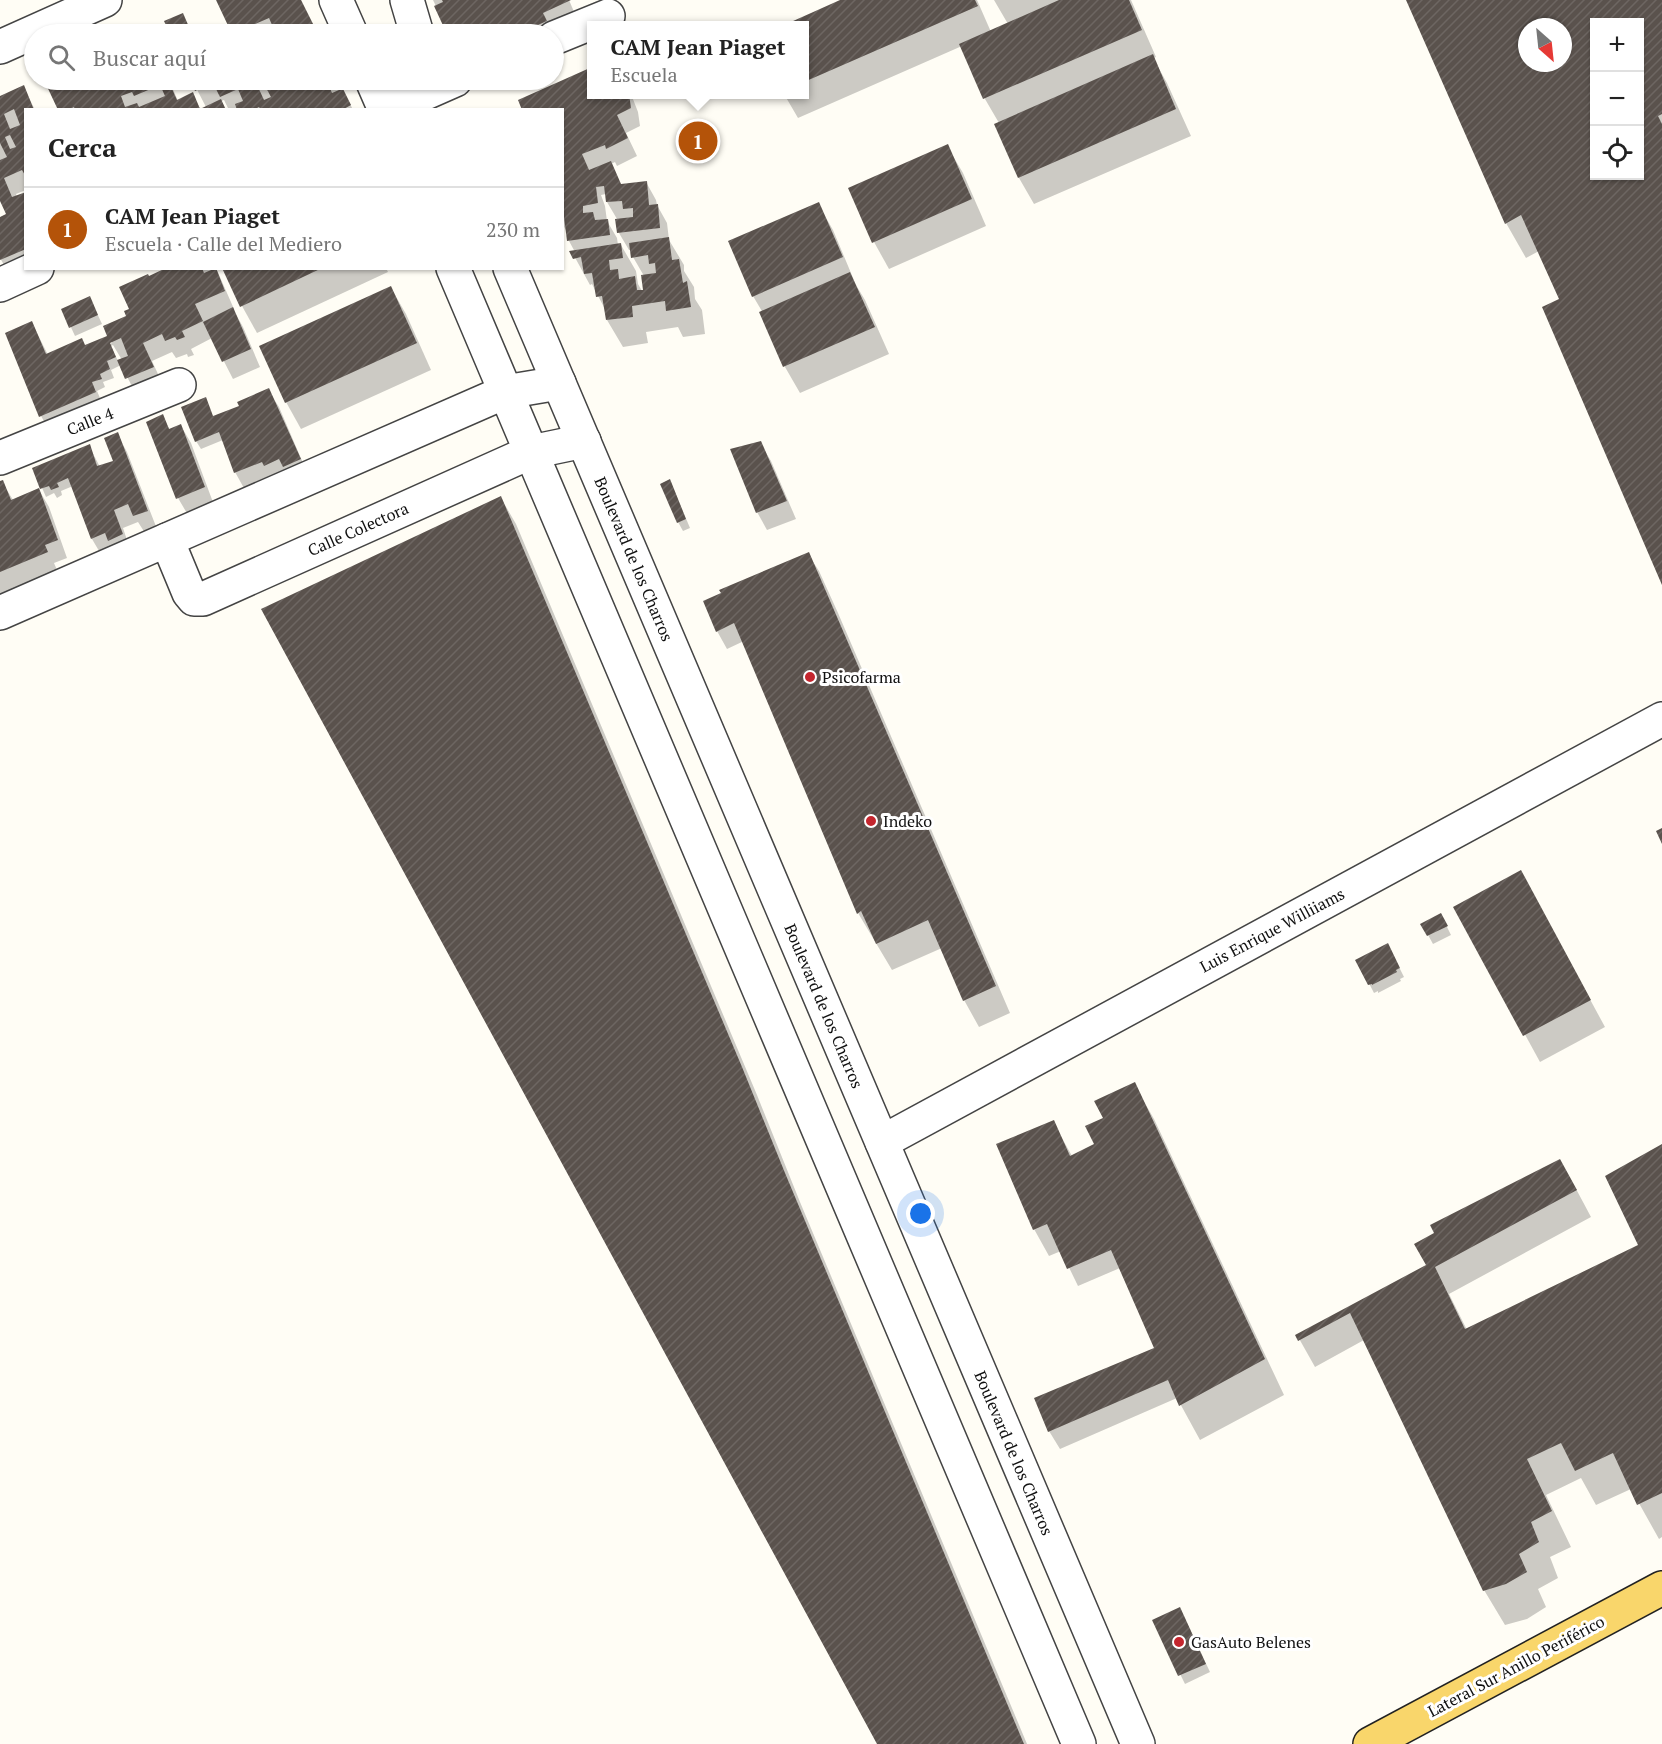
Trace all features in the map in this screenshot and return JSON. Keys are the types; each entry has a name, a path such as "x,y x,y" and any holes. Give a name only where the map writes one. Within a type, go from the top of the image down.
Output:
{"main road":[{"name":"Lateral Sur Anillo Periférico","path":"1370,1744 1662,1588"}],"street":[{"path":"51,24 105,0"},
{"path":"336,0 347,24"},
{"path":"407,0 414,24"},
{"path":"596,21 608,16"},
{"path":"564,34 587,25"},
{"path":"0,47 24,36"},
{"path":"377,90 385,108"},
{"path":"391,108 438,90"},
{"path":"0,285 33,270"},
{"path":"454,270 1079,1744"},
{"name":"Boulevard de los Charros","path":"511,270 1138,1744"},
{"path":"0,613 505,392 559,383"},
{"name":"Calle 4","path":"0,458 180,385"},
{"name":"Calle Colectora","path":"167,540 189,593 194,599 203,599 531,452 584,441"},
{"name":"Luis Enrique Williiams","path":"882,1142 1662,719"}],"building":[{"path":"216,0 301,0 313,24 272,24 269,18 255,24 227,24"},
{"path":"442,0 571,0 543,13 547,21 540,24 442,24 434,6 443,2"},
{"path":"840,0 975,0 978,6 809,80 809,21 793,21"},
{"path":"1059,0 1129,0 1142,30 983,99 959,44"},
{"path":"1406,0 1662,0 1662,114 1658,116 1662,124 1662,585 1542,307 1559,299 1521,215 1505,224"},
{"path":"183,13 188,24 165,24 164,21"},
{"path":"1153,54 1176,109 1018,178 994,124"},
{"path":"587,69 587,99 630,99 631,108 617,115 628,138 606,149 605,145 582,154 589,170 611,161 621,184 647,181 649,205 658,204 660,228 617,233 615,219 633,217 633,208 623,209 622,201 606,202 604,186 596,187 598,203 583,206 583,213 593,212 595,220 608,219 610,235 567,241 564,217 564,108 521,108 518,100 540,90 564,90 564,79"},
{"path":"24,85 24,90 33,108 24,108 24,174 22,170 4,178 12,197 24,193 24,250 0,260 0,217 6,214 0,201 0,160 7,157 0,143 0,96","holes":["14,109 20,125 10,129 4,114","10,135 16,147 10,149 5,137"]},
{"path":"49,90 148,90 134,96 132,92 121,96 125,107 137,103 139,107 165,96 162,90 172,90 177,100 193,92 200,108 74,108 57,108"},
{"path":"216,90 236,90 220,97"},
{"path":"238,90 259,90 264,100 271,97 267,90 331,90 332,93 344,90 351,105 346,108 236,108 235,104 243,101"},
{"path":"221,99 225,108 202,108"},
{"path":"948,144 972,199 872,243 848,188"},
{"path":"819,202 843,257 752,297 728,241"},
{"path":"669,237 672,260 679,259 683,283 687,281 691,307 666,311 665,301 632,306 633,317 606,320 602,296 596,297 592,273 584,274 581,257 573,259 569,251 621,243 623,258 609,260 610,270 618,269 619,279 635,276 637,290 643,290 641,275 656,273 655,263 649,264 648,255 631,258 629,243"},
{"path":"162,270 203,270 204,273 217,270 225,291 195,304 203,321 182,331 185,337 177,340 175,337 165,341 162,334 143,343 154,367 125,379 117,360 128,356 121,338 110,343 116,357 107,361 110,369 100,374 102,379 92,382 96,392 39,417 5,333 32,321 46,354 82,338 85,345 107,336 103,326 126,316 124,311 129,309 119,287 148,274 149,276"},
{"path":"223,270 318,270 240,307"},
{"path":"850,272 875,327 783,367 759,312"},
{"path":"391,286 417,343 285,403 259,346"},
{"path":"90,296 98,315 69,328 61,309"},
{"path":"233,307 251,349 222,362 203,322"},
{"path":"269,388 301,459 283,467 279,459 264,466 262,462 234,473 219,432 195,442 181,407 206,397 213,416 239,406 237,402"},
{"path":"163,414 169,429 181,424 205,487 176,499 146,422"},
{"path":"118,432 148,511 133,516 128,504 114,510 123,534 108,541 105,533 91,539 68,478 57,483 59,487 51,490 49,486 40,489 32,468 90,444 97,466 113,461 104,438"},
{"path":"761,441 787,501 756,513 730,449"},
{"path":"670,479 686,519 677,523 660,484"},
{"path":"3,480 11,500 39,488 58,540 45,545 48,552 0,572 0,481"},
{"path":"501,496 1024,1744 877,1744 261,609"},
{"path":"809,552 996,986 963,1001 928,920 876,944 861,911 857,914 734,623 716,632 703,601 721,593 719,590"},
{"path":"1662,828 1662,844 1656,831"},
{"path":"1521,870 1591,1000 1523,1036 1453,907"},
{"path":"1441,913 1448,926 1427,936 1420,924"},
{"path":"1388,943 1400,968 1396,970 1397,972 1368,985 1355,960"},
{"path":"1135,1082 1265,1359 1179,1406 1168,1380 1048,1432 1034,1398 1154,1348 1111,1250 1067,1269 1047,1224 1033,1230 996,1144 1054,1120 1070,1156 1094,1144 1085,1126 1103,1118 1094,1101"},
{"path":"1662,1144 1662,1493 1637,1505 1613,1453 1575,1471 1561,1443 1527,1459 1552,1511 1531,1522 1539,1542 1519,1554 1527,1572 1506,1584 1483,1591 1350,1313 1298,1341 1295,1335 1426,1265 1414,1244 1434,1233 1430,1225 1560,1159 1577,1190 1435,1267 1465,1329 1638,1245 1605,1176"},
{"name":"GasAuto Belenes","path":"1180,1607 1206,1664 1178,1676 1152,1620"}],"place":[{"name":"CAM Jean Piaget","path":"698,141"},
{"name":"Psicofarma","path":"810,677"},
{"name":"Indeko","path":"871,821"},
{"name":"GasAuto Belenes","path":"1179,1642"}]}
